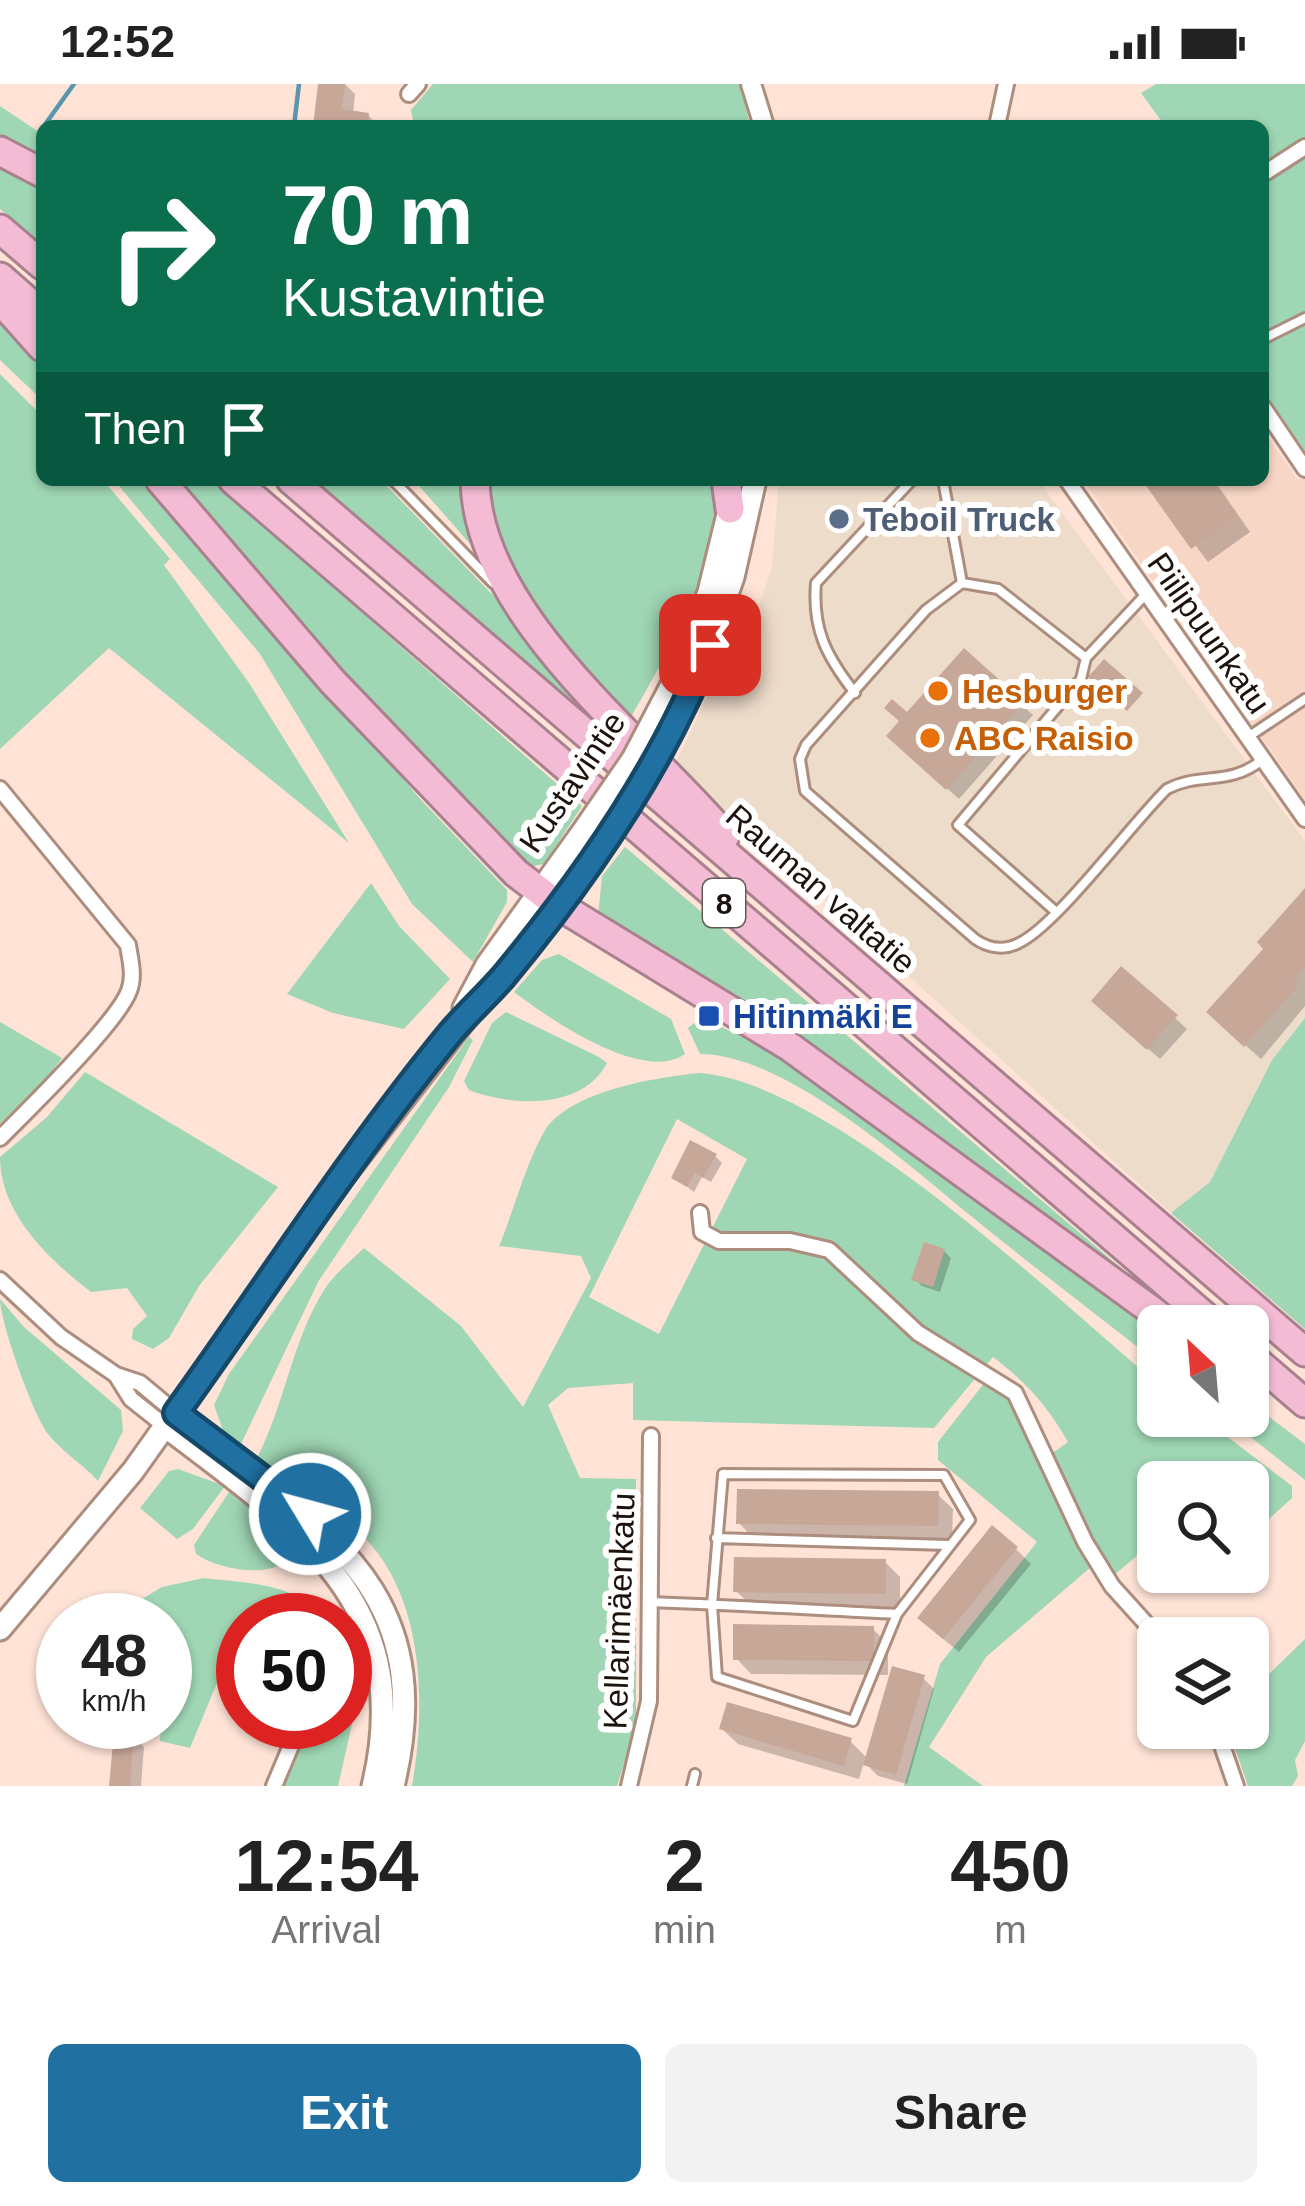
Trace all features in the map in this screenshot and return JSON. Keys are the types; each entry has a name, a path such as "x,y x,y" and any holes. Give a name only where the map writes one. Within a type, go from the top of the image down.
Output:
{"highway":[{"path":"0,151 36,170"},
{"path":"0,229 36,261"},
{"path":"0,278 36,309"},
{"path":"0,300 36,339"},
{"path":"165,486 438,797 548,898 774,1036 1144,1305"},
{"name":"8","path":"240,486 1192,1305"},
{"name":"Rauman valtatie","path":"298,486 1305,1352"},
{"path":"476,486 492,548 532,623 782,903"},
{"path":"727,486 730,509"},
{"path":"1269,1373 1305,1406"},
{"path":"1269,1385 1305,1406"}],"main road":[{"name":"Kustavintie","path":"685,683 735,486"},
{"name":"Kustavintie","path":"0,1629 171,1420 449,1035 503,977 548,898 590,840 633,759 685,683 733,577 754,486"},
{"path":"171,1420 293,1524 339,1573 357,1603 382,1684 383,1722 373,1786"},
{"path":"171,1420 310,1514 345,1550 375,1594 394,1636 403,1694 393,1786"}],"street":[{"path":"751,84 762,120"},
{"path":"998,120 1006,84"},
{"path":"1269,170 1305,147"},
{"path":"1269,416 1305,469"},
{"name":"Piilipuunkatu","path":"1071,486 1305,819"},
{"path":"0,789 128,945 132,970 129,992 51,1088 0,1138"},
{"path":"700,1213 702,1232 719,1241 790,1241 829,1250 918,1333 1015,1393 1085,1541 1112,1586 1140,1617"},
{"path":"0,1280 62,1337 116,1376 131,1400 171,1420"},
{"name":"Kellarimäenkatu","path":"629,1786 649,1701 651,1436"},
{"path":"274,1786 290,1749"},
{"path":"1223,1749 1236,1786"}],"lane":[{"path":"1269,336 1305,318"},
{"path":"399,486 532,623"},
{"path":"855,693 826,655 819,636 816,583 906,486"},
{"path":"944,486 962,584"},
{"path":"1086,658 998,589 962,584 926,610 816,732 800,759 805,791 987,946 1022,943 1167,789 1184,780 1226,780 1264,759"},
{"path":"1055,911 958,824 1081,679 1086,658 1148,592"},
{"path":"1248,737 1305,699"},
{"path":"723,1474 944,1475 970,1520 948,1545 898,1614 853,1721 717,1677 712,1605 723,1474"},
{"path":"716,1538 948,1545"},
{"path":"650,1602 898,1614"},
{"path":"692,1786 695,1774"}],"shaded area":[{"path":"1269,439 1298,480 1305,477 1305,800 1087,486 1269,486"},
{"path":"779,486 1042,486 1305,841 1305,1018 1272,1060 1210,1182 1171,1213 675,765 718,674 747,639 772,568"}],"green space":[{"path":"433,84 741,84 749,120 413,120 411,110"},
{"path":"1156,84 1305,84 1305,469 1269,416 1269,120 1161,120 1141,93"},
{"path":"0,106 36,130 36,157 0,137"},
{"path":"0,164 36,184 36,240 0,209"},
{"path":"0,320 36,358 36,394 0,360"},
{"path":"0,374 36,410 36,486 108,486 170,559 164,565 249,683 349,843 109,648 0,749"},
{"path":"119,486 153,486 422,801 507,890 507,902 473,962 412,904 260,654"},
{"path":"177,486 218,486 582,806 544,864 528,867 447,789"},
{"path":"323,486 387,486 516,619 620,742"},
{"path":"419,486 469,486 492,569"},
{"path":"487,486 714,486 710,542 690,604 630,719 539,610 495,517"},
{"path":"625,847 1165,1305 723,988 598,917 602,876"},
{"path":"371,883 399,926 450,979 404,1029 333,1013 287,994"},
{"path":"559,954 671,1019 685,1054 667,1061 645,1061 621,1054 572,1031 514,992 542,960"},
{"path":"506,1012 607,1063 596,1079 563,1097 525,1101 469,1090 464,1081 492,1023"},
{"path":"701,1018 782,1054 1137,1316 1137,1347 843,1115 769,1072 700,1054 688,1028"},
{"path":"1305,1018 1305,1329 1171,1213 1210,1182 1272,1060"},
{"path":"0,1022 62,1058 42,1085 0,1123"},
{"path":"469,1037 473,1040 449,1087 318,1282 241,1444 225,1436 214,1405 229,1374"},
{"path":"85,1072 278,1187 199,1286 169,1338 153,1349 132,1339 133,1329 147,1316 127,1288 91,1292 59,1265 17,1216 2,1178 0,1157 47,1117"},
{"path":"700,1073 753,1086 812,1114 939,1200 1137,1366 1137,1437 1228,1437 1259,1461 1137,1461 1137,1556 1113,1576 1051,1454 1068,1442 1035,1395 993,1357 934,1428 633,1420 633,1383 568,1388 548,1405 580,1478 636,1479 636,1725 617,1786 412,1786 419,1688 416,1654 399,1590 363,1536 257,1458 313,1310 328,1284 364,1248 461,1326 523,1407 591,1278 581,1256 499,1246 544,1132 572,1106 638,1083","holes":["677,1119 747,1159 659,1334 589,1297"]},
{"path":"0,1299 24,1327 121,1410 123,1431 98,1481 42,1423 11,1347"},
{"path":"985,1382 1011,1397 1091,1567 986,1657 929,1747 983,1786 904,1786 940,1664 1037,1542 938,1460 938,1442"},
{"path":"1269,1417 1305,1444 1305,1480 1251,1437 1269,1437"},
{"path":"1269,1468 1292,1486 1292,1498 1269,1519"},
{"path":"178,1469 225,1486 193,1529 177,1539 140,1508 169,1471"},
{"path":"231,1489 300,1546 292,1557 281,1565 252,1570 221,1565 196,1554 194,1545"},
{"path":"204,1578 289,1593 216,1593 216,1685 192,1743 192,1593 152,1593"},
{"path":"1305,1639 1305,1741 1295,1760 1298,1776 1292,1786 1248,1786 1235,1749 1269,1749 1269,1674"},
{"path":"293,1749 346,1749 338,1786 279,1786"}],"building":[{"path":"318,84 345,84 342,109 369,113 368,120 314,120"},
{"path":"1146,486 1216,486 1237,516 1191,549"},
{"path":"964,648 1024,702 946,790 886,736 899,721 884,708 892,699 907,712"},
{"path":"1104,659 1143,693 1127,711 1088,677"},
{"path":"1305,888 1305,968 1294,980 1300,983 1244,1047 1206,1012 1263,949 1257,942"},
{"path":"1121,966 1178,1015 1147,1050 1091,1001"},
{"path":"690,1140 717,1154 703,1178 695,1173 687,1187 671,1178"},
{"path":"924,1242 945,1249 933,1287 911,1280"},
{"path":"737,1489 939,1491 938,1526 736,1524"},
{"path":"992,1525 1018,1547 943,1639 917,1618"},
{"path":"734,1557 886,1559 886,1594 733,1592"},
{"path":"733,1624 874,1626 874,1661 733,1660"},
{"path":"892,1666 925,1675 896,1775 863,1765"},
{"path":"727,1702 852,1738 844,1766 719,1729"},
{"path":"112,1749 133,1749 130,1786 109,1786"}],"waterway":[{"path":"48,120 74,84"},
{"path":"295,120 299,84"}],"place":[{"name":"Teboil Truck","path":"839,519"},
{"name":"Hesburger","path":"938,691"},
{"name":"ABC Raisio","path":"930,738"},
{"name":"Hitinmäki E","path":"709,1016"}],"route":[{"path":"310,1514 176,1413 449,1035 503,977 598,848 651,770 692,692 710,645"}]}
